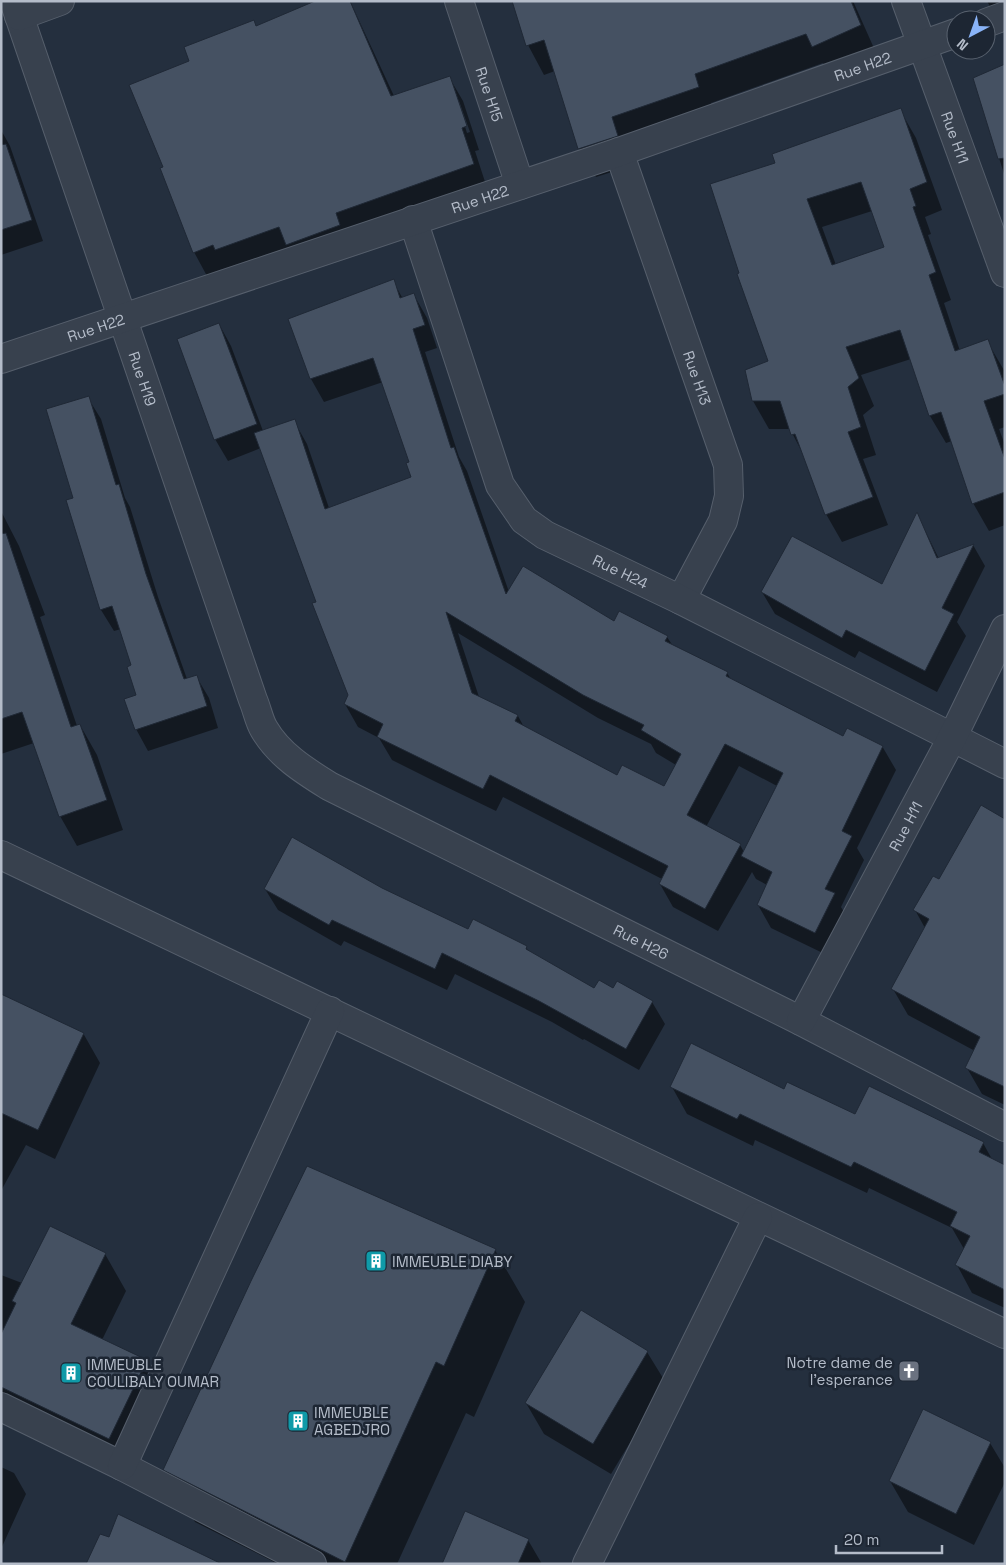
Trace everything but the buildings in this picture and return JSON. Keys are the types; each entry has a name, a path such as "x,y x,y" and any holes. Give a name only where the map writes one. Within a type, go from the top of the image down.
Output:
{"street":[{"path":"17,9 60,1"},
{"name":"Rue H15","path":"459,1 520,185"},
{"name":"Rue H11","path":"906,1 1005,273"},
{"name":"Rue H19","path":"17,9 264,729 282,752"},
{"name":"Rue H22","path":"1,359 619,152 946,37"},
{"name":"Rue H13","path":"619,152 728,465 729,496 723,521 680,600"},
{"name":"Rue H24","path":"413,220 500,485 511,504 524,520 545,535 680,600 1005,764"},
{"name":"Rue H11","path":"802,1021 952,738 1005,629"},
{"name":"Rue H26","path":"282,752 303,770 330,786 802,1021 1005,1127"},
{"path":"1,854 1005,1334"},
{"path":"122,1466 330,1011"},
{"path":"587,1564 758,1217"},
{"path":"1,1407 122,1466 312,1564"}],"place":[{"name":"IMMEUBLE DIABY","path":"376,1261"},
{"name":"Notre dame de l'esperance","path":"909,1371"},
{"name":"IMMEUBLE COULIBALY OUMAR","path":"71,1373"},
{"name":"IMMEUBLE AGBEDJRO","path":"298,1421"}]}
